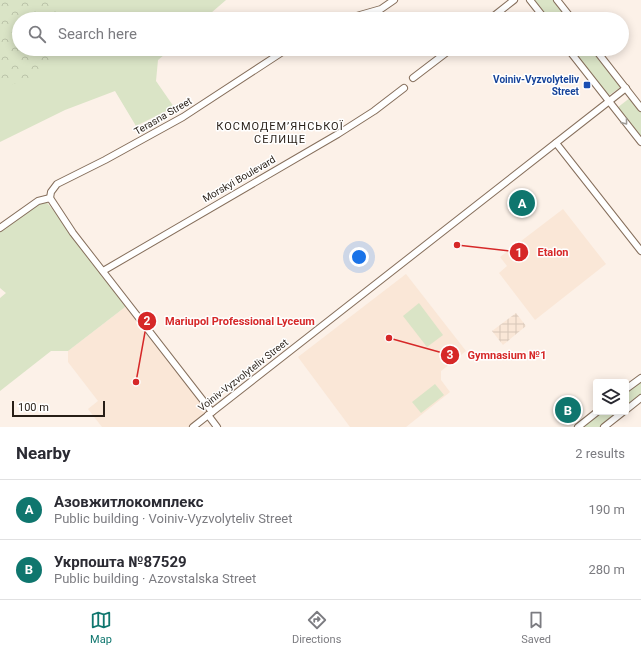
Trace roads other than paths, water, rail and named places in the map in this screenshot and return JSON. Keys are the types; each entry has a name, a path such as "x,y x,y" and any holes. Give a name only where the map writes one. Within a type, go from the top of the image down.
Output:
{"street":[{"path":"368,12 381,8 394,0"},
{"path":"499,12 514,0"},
{"path":"530,0 539,12"},
{"path":"557,0 566,12"},
{"name":"Terasna Street","path":"50,198 51,192 57,184 105,160 183,117 276,56"},
{"path":"413,78 442,56"},
{"path":"573,56 641,142"},
{"path":"601,56 641,108"},
{"name":"Morskyi Boulevard","path":"103,271 338,134 374,111 404,88"},
{"name":"Voiniv-Vyzvolyteliv Street","path":"193,427 626,88"},
{"path":"556,143 641,251"},
{"path":"0,228 38,201 50,198 73,233 210,414 217,427"},
{"path":"629,387 641,378"},
{"path":"629,408 641,398"},
{"path":"578,427 593,415"},
{"path":"604,427 619,415"}],"place":[{"name":"Voiniv-Vyzvolyteliv Street","path":"587,85"},
{"name":"Азовжитлокомплекс","path":"522,203"},
{"name":"Etalon","path":"457,245"},
{"name":"Gymnasium №1","path":"389,338"},
{"name":"Mariupol Professional Lyceum","path":"136,382"},
{"name":"Укрпошта №87529","path":"568,410"}],"district":[{"name":"КОСМОДЕМ’ЯНСЬКОЇ СЕЛИЩЕ","path":"280,132"}]}
